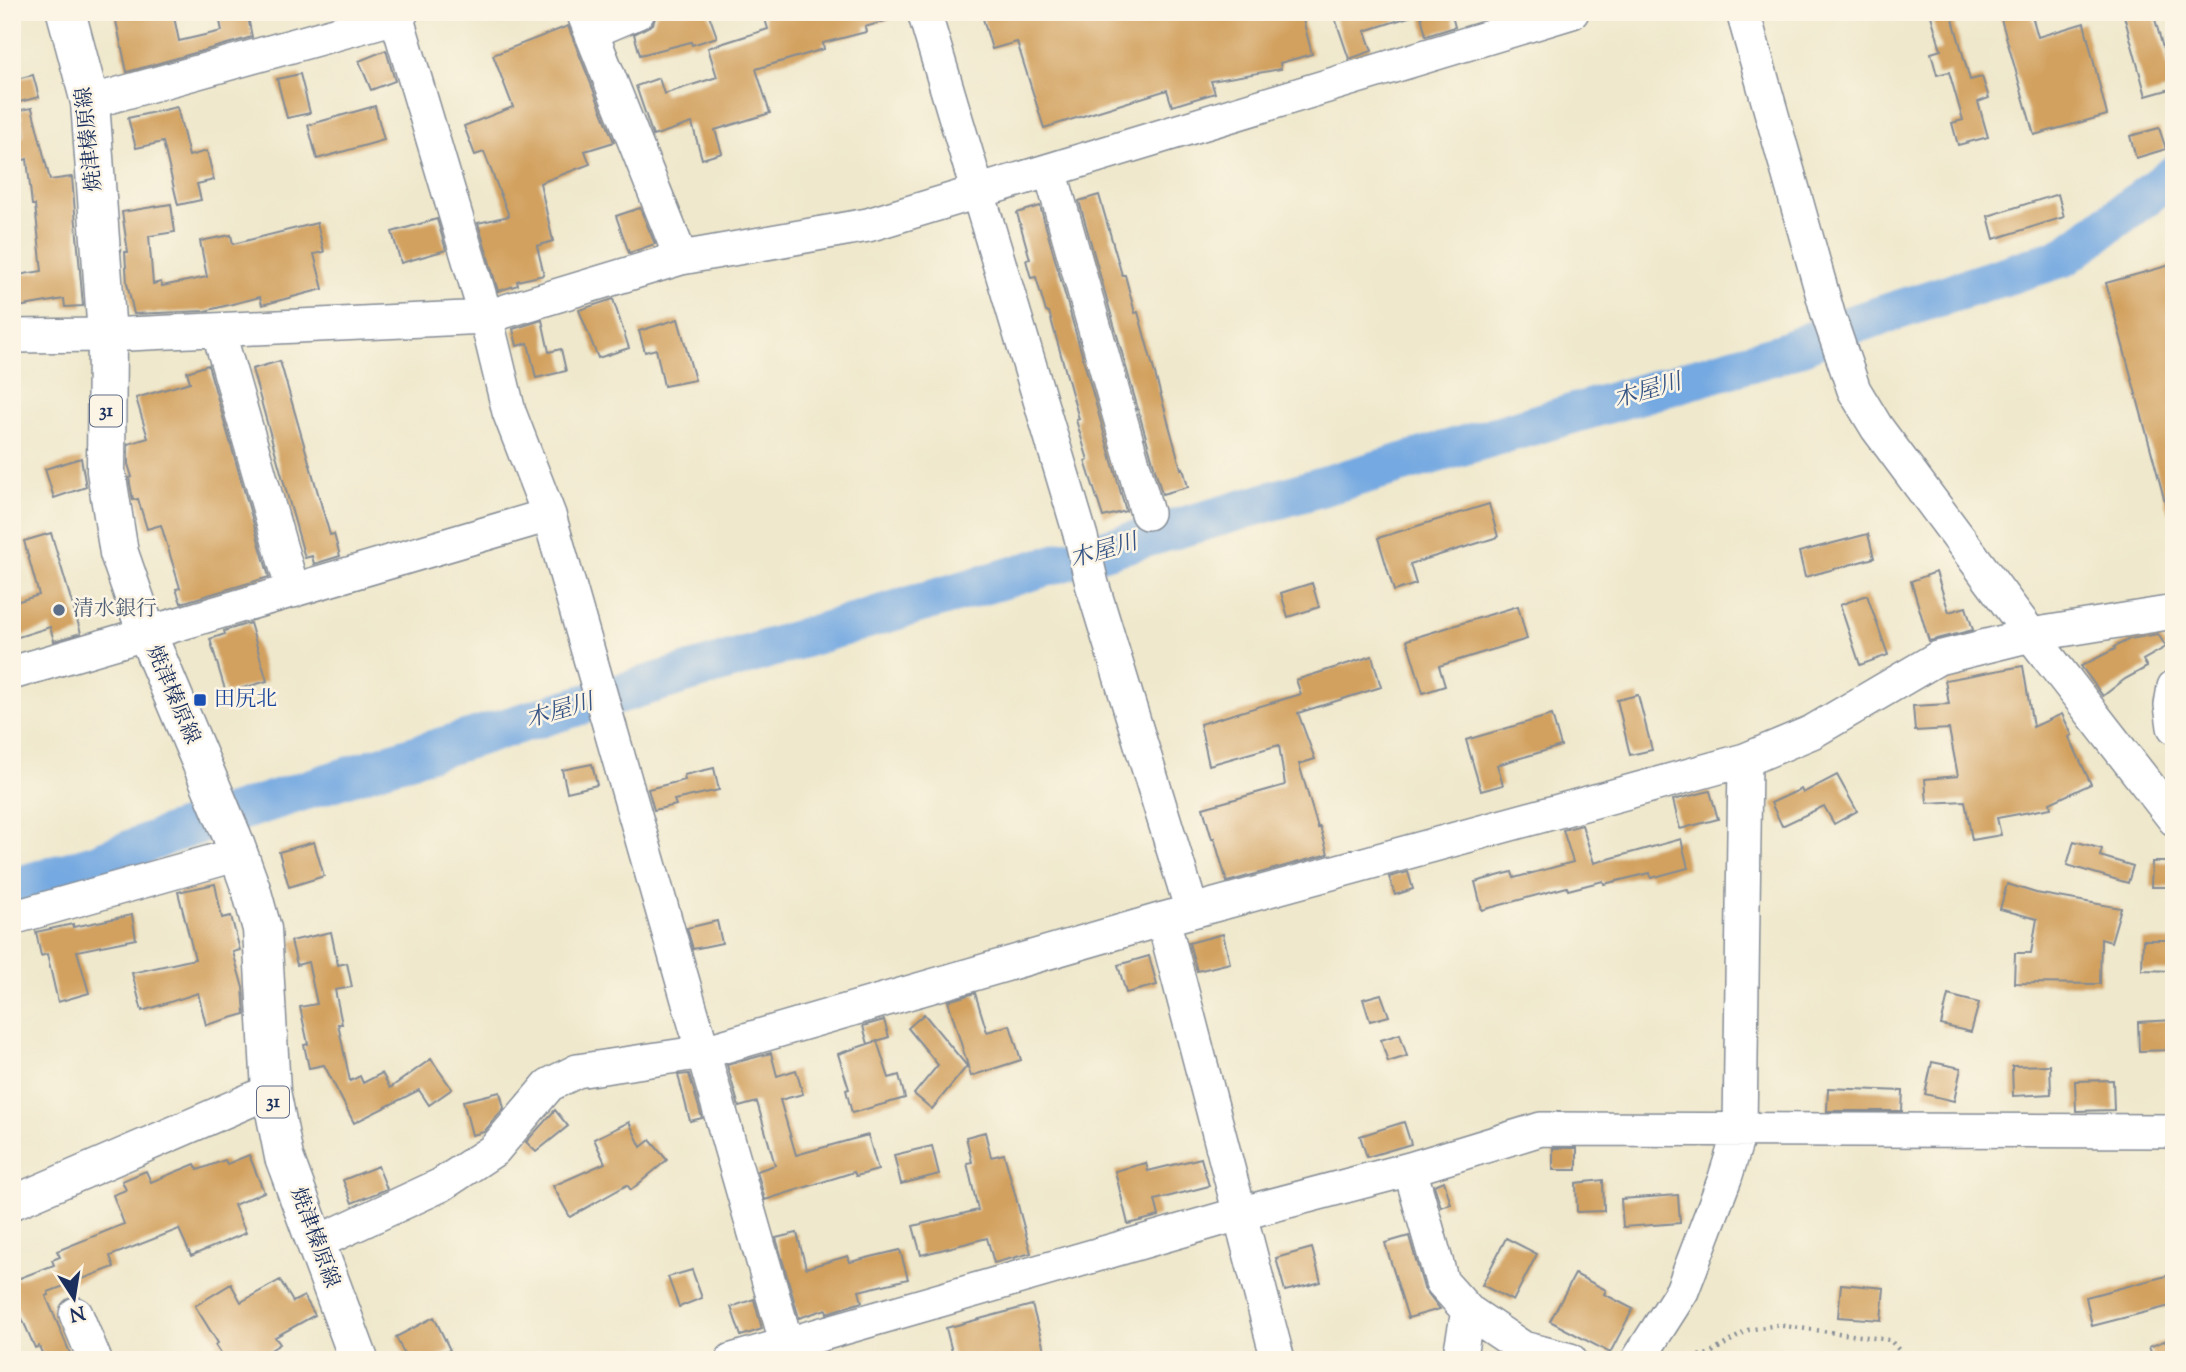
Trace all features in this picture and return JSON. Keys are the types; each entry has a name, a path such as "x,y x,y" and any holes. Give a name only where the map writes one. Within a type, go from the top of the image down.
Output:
{"main road":[{"name":"焼津榛原線","path":"66,12 90,103 107,335 106,471 119,553 147,634 235,845 262,929 271,1091 284,1157 359,1360"}],"street":[{"path":"638,12 587,22 681,258"},
{"path":"924,12 1081,537 1177,915 1239,1214 1278,1360"},
{"path":"12,336 107,335 486,317 681,258 869,225 1572,12"},
{"path":"1743,12 1828,314 1854,390 1877,428 2031,635 2174,819"},
{"path":"90,103 398,14 486,317 509,412 549,515 787,1345"},
{"path":"1050,170 1147,513"},
{"path":"218,330 293,591"},
{"path":"12,673 549,515"},
{"path":"316,1243 441,1185 494,1150 549,1084 577,1071 704,1052 1177,915 1745,760 1812,732 1938,659 2031,635 2174,612"},
{"path":"2174,687 2171,705 2174,727"},
{"path":"1638,1360 1682,1291 1725,1178 1740,1130 1745,760"},
{"path":"12,918 235,845"},
{"path":"12,1203 271,1091"},
{"path":"737,1359 1239,1214 1410,1169 1541,1129 2174,1131"},
{"path":"1410,1169 1442,1282 1468,1311 1523,1348 1570,1360"},
{"path":"1459,1360 1468,1311"},
{"path":"76,1314 95,1360"}],"path":[{"path":"1668,1360 1709,1354 1748,1330 1777,1325 1889,1340 1908,1360"}],"building":[{"path":"114,12 173,12 179,41 222,31 218,12 247,12 252,37 127,72"},
{"path":"657,12 708,12 717,37 640,55 634,34 653,24"},
{"path":"763,12 899,12 899,17 865,27 866,32 823,43 824,49 756,69 770,113 715,130 722,153 702,159 692,123 653,136 636,86 659,78 664,94 717,77 708,48 768,29"},
{"path":"981,12 1301,12 1312,54 1280,63 1281,69 1211,81 1215,93 1172,106 1167,90 1044,128 1017,42 992,49"},
{"path":"1333,12 1412,12 1412,16 1365,31 1372,51 1349,59"},
{"path":"1420,12 1451,12 1455,27 1426,36"},
{"path":"1930,12 1951,12 1970,80 1982,77 1989,98 1978,102 1988,137 1958,145 1952,123 1963,120 1949,72 1937,75 1931,53 1941,50"},
{"path":"1999,12 2031,12 2038,37 2084,23 2107,115 2034,135"},
{"path":"2123,12 2153,12 2174,88 2146,96"},
{"path":"568,26 614,142 585,151 590,164 540,183 553,241 537,246 544,275 517,281 518,285 498,291 478,223 509,216 484,152 475,155 464,126 513,107 493,55"},
{"path":"386,50 395,81 371,90 359,61"},
{"path":"300,74 310,113 287,118 277,79"},
{"path":"33,75 39,97 12,104 12,80"},
{"path":"375,106 384,140 317,159 308,125"},
{"path":"177,107 189,156 207,151 214,180 197,184 201,200 178,205 163,142 136,148 128,118"},
{"path":"32,108 50,180 72,177 83,306 65,307 64,299 12,308 12,276 42,271 27,159 12,163 12,139 24,136 21,110"},
{"path":"2159,128 2166,149 2136,158 2130,136"},
{"path":"2058,194 2064,217 1994,239 1988,216"},
{"path":"1099,195 1122,275 1125,275 1135,313 1138,312 1188,487 1162,494 1079,201"},
{"path":"171,204 175,232 149,236 153,284 161,282 162,286 207,277 200,241 231,235 233,244 317,223 324,252 314,254 323,289 262,305 260,297 205,311 134,314 127,283 125,252 128,252 122,212"},
{"path":"1040,206 1126,511 1103,517 1085,461 1088,460 1076,420 1079,419 1049,312 1046,312 1036,277 1031,278 1026,260 1030,259 1017,213"},
{"path":"640,208 655,244 629,253 616,216"},
{"path":"437,219 446,250 401,263 392,232"},
{"path":"2174,264 2174,512 2168,513 2106,283"},
{"path":"613,299 629,348 598,358 579,310"},
{"path":"678,319 695,380 664,386 656,349 645,352 639,331"},
{"path":"542,320 549,352 561,349 566,371 536,378 528,343 517,346 513,329"},
{"path":"280,361 330,535 334,534 340,556 314,564 312,556 305,558 252,369"},
{"path":"208,365 269,577 181,603 176,589 180,588 161,525 147,529 138,499 133,500 128,444 148,438 136,398 190,382 187,372"},
{"path":"81,458 86,487 54,498 45,469"},
{"path":"1489,504 1498,537 1410,564 1416,584 1394,591 1378,538"},
{"path":"51,533 81,633 54,641 50,627 12,639 12,603 39,595 24,541"},
{"path":"1868,534 1874,558 1805,577 1799,552"},
{"path":"1936,572 1949,612 1966,607 1973,630 1929,641 1911,581"},
{"path":"1312,583 1319,607 1288,617 1281,593"},
{"path":"1867,595 1888,655 1860,665 1840,605"},
{"path":"1518,606 1527,639 1439,666 1445,686 1423,693 1407,640"},
{"path":"250,623 267,681 226,693 210,639 225,634 224,631"},
{"path":"2158,634 2166,647 2143,660 2147,667 2103,696 2081,666 2130,639"},
{"path":"1372,656 1381,687 1298,713 1315,759 1299,764 1328,854 1227,882 1203,808 1285,785 1279,745 1209,765 1200,724 1301,694 1296,680"},
{"path":"2023,666 2033,727 2062,714 2072,735 2069,737 2091,784 2050,803 2051,808 1997,818 2001,835 1972,840 1965,801 1927,803 1925,779 1958,776 1949,729 1915,731 1913,706 1949,704 1945,680"},
{"path":"1638,695 1652,750 1630,755 1617,700"},
{"path":"1552,715 1561,746 1497,765 1503,785 1481,791 1466,740"},
{"path":"592,764 597,785 567,792 562,770"},
{"path":"714,768 719,790 674,800 676,805 654,810 648,789 685,780 684,775"},
{"path":"1837,775 1857,811 1834,824 1824,806 1782,826 1771,803 1801,789 1803,793"},
{"path":"1710,791 1718,819 1680,829 1673,800"},
{"path":"1582,825 1594,863 1681,839 1688,868 1651,878 1650,873 1604,884 1603,881 1568,890 1567,887 1482,910 1475,882 1512,872 1514,878 1573,862 1563,830"},
{"path":"2074,841 2102,849 2100,856 2133,866 2128,883 2067,865"},
{"path":"314,842 324,876 289,887 279,852"},
{"path":"2152,862 2174,862 2174,887 2151,887"},
{"path":"1408,872 1413,889 1395,895 1389,877"},
{"path":"215,884 222,918 231,916 240,950 233,952 243,988 245,1014 206,1025 198,993 142,1011 132,973 195,959 178,892"},
{"path":"2007,884 2036,893 2121,908 2111,942 2101,939 2100,984 2014,983 2015,953 2031,953 2037,919 2000,909"},
{"path":"132,915 136,939 77,951 89,993 58,1002 47,954 41,956 36,932"},
{"path":"717,921 722,943 693,949 687,928"},
{"path":"331,932 338,965 347,963 352,987 335,990 342,1024 338,1024 350,1081 360,1076 363,1083 382,1073 390,1088 431,1059 452,1089 429,1105 419,1090 354,1123 324,1065 309,1068 304,1045 308,1044 300,1007 317,1004 308,962 297,965 291,941"},
{"path":"1223,934 1230,963 1197,971 1189,943"},
{"path":"2143,940 2174,940 2174,971 2142,970"},
{"path":"1149,956 1157,985 1126,993 1118,965"},
{"path":"975,993 987,1032 1010,1025 1021,1060 971,1076 948,1001"},
{"path":"1381,994 1389,1016 1370,1021 1363,999"},
{"path":"1948,995 1979,1003 1971,1032 1941,1025"},
{"path":"924,1014 967,1066 932,1109 914,1094 938,1065 908,1028"},
{"path":"884,1020 889,1037 868,1044 863,1026"},
{"path":"2174,1020 2174,1050 2139,1051 2138,1022"},
{"path":"1400,1034 1407,1056 1388,1062 1381,1040"},
{"path":"877,1041 889,1078 899,1075 905,1098 852,1113 846,1090 849,1089 838,1054"},
{"path":"771,1053 777,1076 796,1070 803,1094 780,1100 796,1155 868,1135 878,1170 856,1176 854,1172 765,1200 757,1171 775,1165 757,1102 739,1107 727,1065"},
{"path":"1932,1062 1961,1068 1954,1101 1925,1094"},
{"path":"2050,1065 2051,1094 2013,1096 2012,1066"},
{"path":"689,1074 702,1118 690,1121 678,1075"},
{"path":"2113,1080 2114,1110 2076,1111 2075,1081"},
{"path":"1828,1088 1903,1091 1902,1111 1827,1111"},
{"path":"500,1092 504,1108 484,1132 472,1135 463,1101"},
{"path":"555,1110 568,1126 536,1152 526,1142"},
{"path":"629,1122 641,1147 650,1140 667,1160 631,1190 627,1185 570,1217 553,1186 605,1163 594,1139"},
{"path":"1404,1122 1411,1144 1367,1157 1360,1136"},
{"path":"985,1132 991,1157 1004,1154 1031,1253 994,1263 987,1238 921,1255 913,1226 978,1210 967,1163 972,1162 966,1137"},
{"path":"932,1146 939,1174 901,1184 894,1155"},
{"path":"1553,1148 1577,1148 1577,1170 1553,1170"},
{"path":"249,1155 264,1192 234,1205 246,1233 191,1256 179,1229 110,1256 114,1267 48,1292 49,1295 46,1296 73,1360 45,1360 39,1346 35,1348 17,1307 12,1308 12,1281 54,1265 52,1260 60,1257 57,1251 124,1224 113,1195 126,1190 122,1181 146,1171 151,1182 195,1164 198,1170 225,1160 227,1164"},
{"path":"1201,1158 1209,1186 1155,1200 1159,1216 1128,1224 1115,1171 1146,1163 1148,1171"},
{"path":"378,1166 387,1189 352,1203 343,1180"},
{"path":"1603,1180 1604,1211 1577,1212 1576,1183"},
{"path":"1444,1181 1451,1204 1441,1207 1434,1185"},
{"path":"1678,1195 1680,1223 1623,1227 1621,1199"},
{"path":"797,1233 806,1268 848,1256 850,1262 900,1250 908,1279 859,1291 862,1302 799,1318 776,1238"},
{"path":"1409,1236 1424,1288 1440,1309 1408,1318 1385,1243"},
{"path":"1506,1238 1537,1254 1513,1301 1482,1285"},
{"path":"1312,1248 1321,1282 1285,1291 1276,1258"},
{"path":"692,1270 702,1298 679,1307 668,1277"},
{"path":"1575,1274 1606,1290 1604,1294 1633,1309 1610,1353 1550,1321"},
{"path":"2174,1274 2174,1305 2092,1326 2086,1297"},
{"path":"280,1280 293,1302 304,1296 315,1315 275,1337 280,1344 255,1360 225,1360 215,1345 218,1343 195,1306 231,1284 241,1302"},
{"path":"1841,1284 1884,1288 1881,1320 1838,1317"},
{"path":"754,1299 762,1329 741,1336 731,1307"},
{"path":"1032,1305 1047,1360 954,1360 946,1328"},
{"path":"434,1317 450,1350 431,1360 407,1360 396,1337"},
{"path":"2174,1337 2174,1360 2154,1360 2149,1347"}],"waterway":[{"name":"木屋川","path":"12,888 95,864 172,833 406,758 900,609 1782,353 1851,325 2064,257 2174,175"}],"place":[{"name":"清水銀行","path":"59,610"},
{"name":"田尻北","path":"200,700"}]}
